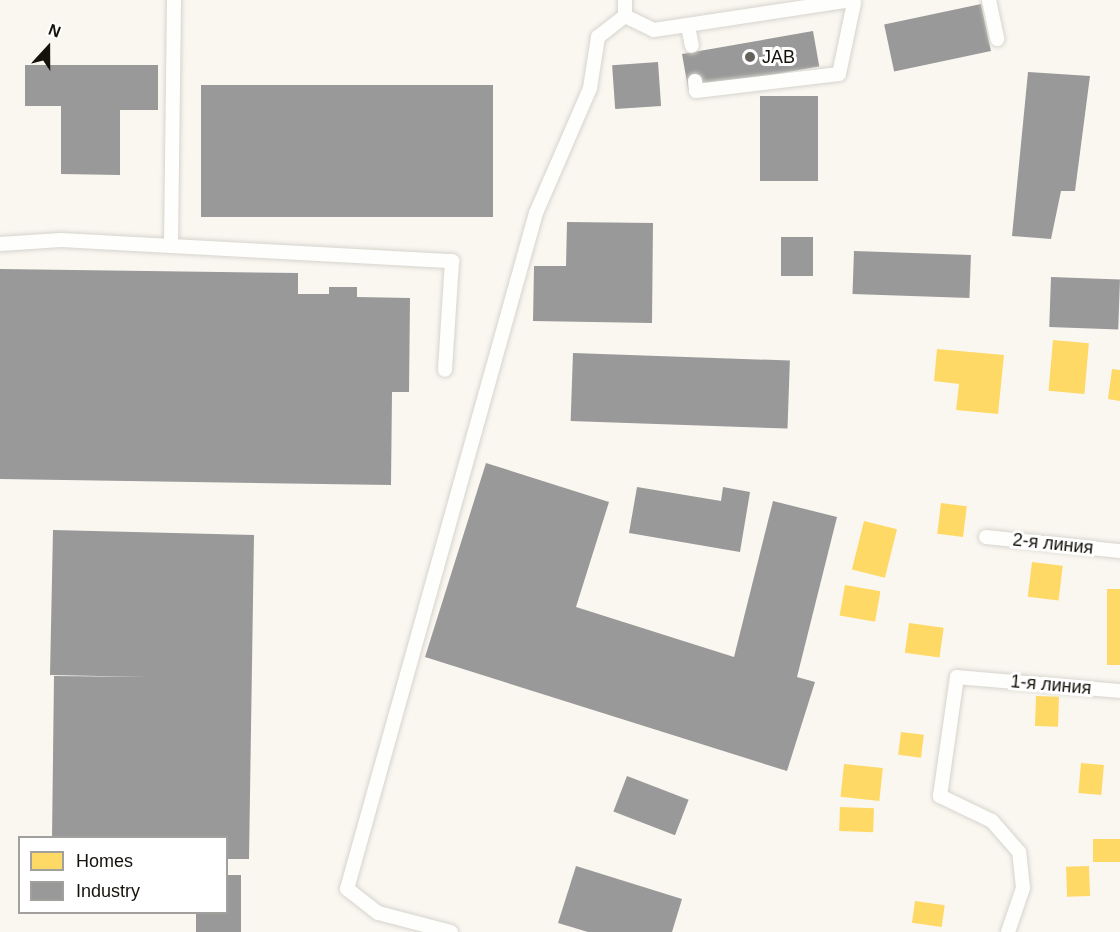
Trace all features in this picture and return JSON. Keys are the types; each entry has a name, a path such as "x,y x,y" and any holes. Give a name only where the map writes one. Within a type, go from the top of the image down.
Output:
{"lane":[{"path":"171,246 174,0"},
{"path":"625,0 625,16"},
{"path":"989,0 997,39"},
{"path":"625,16 654,30 853,1 839,74 696,91 695,81"},
{"path":"451,932 378,913 347,889 536,213 590,88 598,37 625,16"},
{"path":"688,26 692,46"},
{"path":"0,244 171,246 452,261 445,370"},
{"name":"2-я линия","path":"986,537 1120,551"},
{"name":"1-я линия","path":"1008,932 1023,888 1019,852 992,821 940,796 957,677 1120,691"}],"building: Homes":[{"path":"1053,340 1089,343 1084,394 1049,391"},
{"path":"937,349 1004,355 998,414 956,410 959,384 934,381"},
{"path":"1112,369 1120,370 1120,401 1108,399"},
{"path":"941,503 967,506 963,537 937,534"},
{"path":"864,521 897,529 885,578 852,570"},
{"path":"1032,562 1063,566 1059,601 1028,597"},
{"path":"845,585 880,591 875,622 840,616"},
{"path":"1107,589 1120,589 1120,665 1107,665"},
{"path":"909,623 944,628 939,658 905,653"},
{"path":"1036,696 1059,697 1058,727 1035,726"},
{"path":"901,732 924,735 921,758 898,755"},
{"path":"1081,763 1104,765 1101,795 1078,793"},
{"path":"844,764 883,768 879,801 841,797"},
{"path":"840,807 874,808 873,832 839,831"},
{"path":"1093,839 1120,839 1120,862 1093,862"},
{"path":"1089,866 1090,896 1067,897 1066,867"},
{"path":"915,901 945,905 942,927 912,923"}],"building: Industry":[{"path":"981,4 991,51 894,72 884,25"},
{"name":"JAB","path":"813,31 819,66 688,90 682,54"},
{"path":"658,62 661,106 615,109 612,65"},
{"path":"25,65 158,65 158,110 120,110 120,175 61,174 61,106 25,106"},
{"path":"1028,72 1090,76 1075,191 1061,191 1051,239 1012,236"},
{"path":"201,85 493,85 493,217 201,217"},
{"path":"760,96 818,96 818,181 760,181"},
{"path":"567,222 653,223 652,323 533,321 534,266 566,266"},
{"path":"781,237 813,237 813,276 781,276"},
{"path":"854,251 971,255 969,298 852,294"},
{"path":"0,269 298,273 298,294 329,294 329,287 357,287 357,297 410,298 409,392 392,392 391,485 0,479"},
{"path":"1051,277 1120,279 1118,329 1049,327"},
{"path":"573,353 790,361 787,429 571,421"},
{"path":"486,463 609,502 576,607 734,657 773,501 837,517 797,677 815,682 787,771 425,657"},
{"path":"637,487 721,501 723,487 750,492 740,552 629,533"},
{"path":"53,530 254,535 249,859 228,859 228,836 52,836 54,676 148,677 50,675"},
{"path":"627,776 689,800 675,835 613,811"},
{"path":"576,866 682,899 672,932 588,932 558,923"},
{"path":"228,875 241,875 241,932 196,932 196,914 228,914"}],"place":[{"name":"JAB","path":"750,57"}]}
